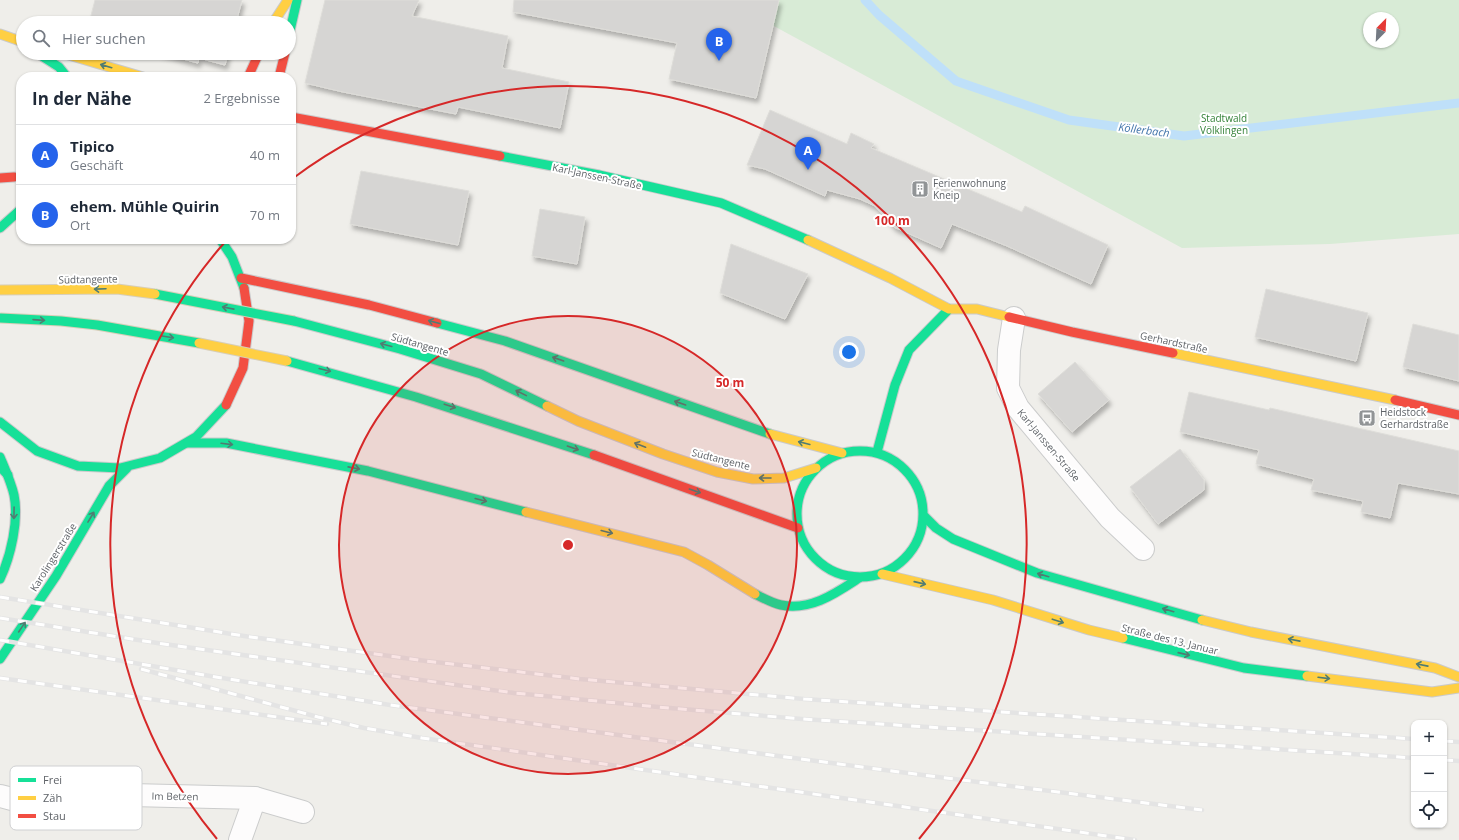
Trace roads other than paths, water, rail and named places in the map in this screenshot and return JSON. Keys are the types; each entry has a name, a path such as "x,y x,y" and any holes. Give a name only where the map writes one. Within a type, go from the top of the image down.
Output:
{"main road":[{"path":"278,16 288,0"},
{"path":"294,16 298,0"},
{"path":"0,34 16,40"},
{"path":"48,60 59,67 63,72"},
{"path":"86,60 126,72"},
{"path":"250,72 256,60"},
{"path":"280,72 283,60"},
{"name":"Karl-Janssen-Straße","path":"296,117 599,175 721,203 823,246 890,278"},
{"path":"2,182 16,175"},
{"path":"0,228 16,214"},
{"path":"0,422 23,443 48,456 65,463 98,469 127,468 146,464 161,458 188,443 210,424 222,410 240,378 245,362 248,343 249,316 246,295 235,264 223,244"},
{"path":"235,264 238,251"},
{"path":"241,278 369,305 504,341 770,434 842,453"},
{"name":"Gerhardstraße","path":"890,278 949,309 977,310 1072,332 1372,395 1459,415"},
{"name":"Südtangente","path":"0,290 117,288 170,296 294,321 400,349 481,374 578,421 663,454 717,472 753,478 784,478 816,468"},
{"path":"877,452 895,385 909,350 949,309"},
{"path":"0,318 70,322 200,342 349,376 446,405 798,528"},
{"path":"188,443 226,443 368,471 684,552 702,560 752,591 782,605 813,604 859,578"},
{"path":"861,450 877,452 893,460 905,469 914,480 921,494 924,506 924,517 920,535 906,558 896,567 882,574 859,578 836,574 821,564 807,548 798,528 797,515 799,496 808,478 816,468 828,459 842,453 861,450"},
{"path":"0,457 8,475 14,496 12,547 0,579"},
{"path":"0,467 8,475"},
{"name":"Karolingerstraße","path":"0,659 56,576 109,486 127,468"},
{"path":"924,517 936,528 953,539 1036,573 1183,615 1251,632 1435,668 1459,676"},
{"name":"Straße des 13. Januar","path":"882,574 993,600 1089,630 1244,668 1432,692 1459,688"}],"street":[{"name":"Karl-Janssen-Straße","path":"1014,318 1009,350 1008,388 1018,408 1110,518 1143,550"},
{"name":"Im Betzen","path":"142,795 255,798 303,812"},
{"name":"Im Betzen","path":"0,796 10,798"},
{"path":"240,840 255,798"}],"waterway":[{"name":"Köllerbach","path":"865,0 879,15 956,81 1069,120 1184,136 1459,103"}],"railway":[{"path":"0,597 244,636 426,661 580,679 804,699 1411,739"},
{"path":"0,618 157,643 514,693 802,719 1411,758"},
{"path":"0,640 390,705 1202,810"},
{"path":"141,669 318,717 364,728 422,738 1135,840"},
{"path":"0,678 327,724"},
{"path":"1447,741 1459,742"},
{"path":"1447,760 1459,761"}],"place":[{"name":"ehem. Mühle Quirin","path":"719,61"},
{"name":"Tipico","path":"808,170"},
{"name":"Ferienwohnung Kneip","path":"920,189"},
{"name":"Heidstock Gerhardstraße","path":"1367,418"}],"park label":[{"name":"Stadtwald Völklingen","path":"1224,124"}]}
